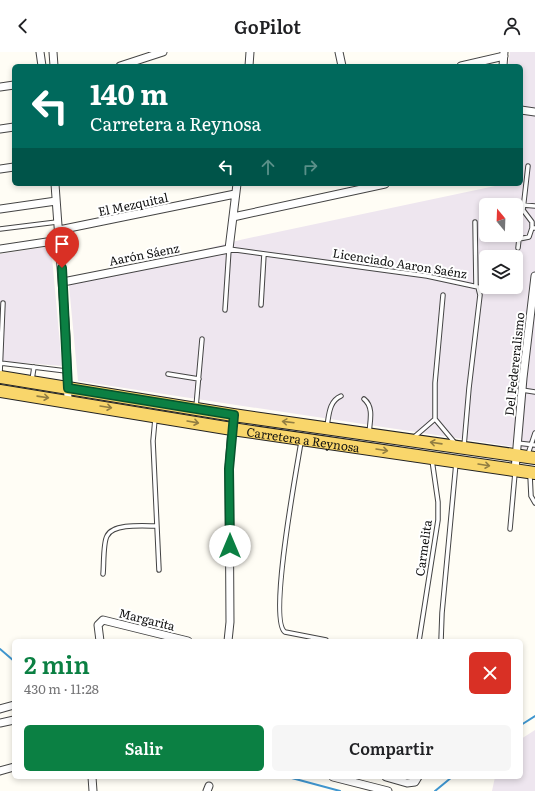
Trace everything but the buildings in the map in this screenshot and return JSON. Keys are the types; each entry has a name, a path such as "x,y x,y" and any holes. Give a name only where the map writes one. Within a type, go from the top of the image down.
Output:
{"main road":[{"name":"Carretera a Reynosa","path":"0,377 234,415 460,446 527,450"},
{"name":"Carretera a Reynosa","path":"0,391 155,415 232,429 533,473"}],"street":[{"path":"40,52 42,64"},
{"path":"53,52 54,64"},
{"path":"136,64 163,52"},
{"path":"249,64 250,52"},
{"path":"339,52 342,64"},
{"path":"468,64 504,54 503,64"},
{"path":"0,87 12,85"},
{"path":"523,110 535,112"},
{"path":"0,129 12,127"},
{"path":"0,169 12,167"},
{"path":"55,186 63,282 68,371 68,401"},
{"path":"229,249 237,186"},
{"path":"233,217 370,186"},
{"name":"El Mezquital","path":"59,230 235,194"},
{"path":"0,209 56,201"},
{"path":"0,249 60,240"},
{"name":"Aarón Sáenz","path":"63,282 229,249"},
{"name":"Del Federeralismo","path":"515,470 527,450 522,390 535,276"},
{"path":"228,639 230,622 229,469 234,415"},
{"name":"Margarita","path":"100,639 98,625 100,621 116,622 180,639"},
{"path":"0,709 12,706"},
{"path":"0,723 12,720"},
{"path":"0,771 12,768"},
{"path":"92,779 93,791"},
{"path":"341,779 386,790 387,779"},
{"path":"395,779 410,783 415,782 417,779"}],"lane":[{"path":"518,248 518,240 530,237 533,228 532,222 524,212 523,205 528,166"},
{"path":"523,205 535,206"},
{"path":"0,229 58,222"},
{"path":"475,222 476,286"},
{"path":"225,310 229,249"},
{"name":"Licenciado Aaron Saénz","path":"229,249 419,275 476,286 480,289 469,388 460,446"},
{"path":"261,305 264,254"},
{"path":"443,295 435,383 435,419 460,446"},
{"path":"0,377 3,303"},
{"path":"196,408 202,339"},
{"path":"0,363 68,371"},
{"path":"32,382 34,367"},
{"path":"168,374 199,379"},
{"path":"522,390 535,392"},
{"path":"327,427 331,405 341,396"},
{"path":"364,399 370,407 371,414 369,433"},
{"path":"155,415 153,441 159,570"},
{"path":"411,439 435,419"},
{"path":"527,450 535,433"},
{"path":"302,439 289,507 280,596 280,620 281,628 285,632 321,639"},
{"name":"Carmelita","path":"419,639 438,520 438,502 431,457"},
{"path":"441,639 442,613 456,461"},
{"path":"510,529 515,470"},
{"path":"533,473 531,496 535,503"},
{"path":"103,574 107,536 112,530 121,527 157,526"}],"shaded area":[{"path":"510,52 535,52 535,450 78,381 69,285 240,240 495,186 523,186 523,64 508,64"},
{"path":"51,246 62,366 0,361 0,254"},
{"path":"535,730 535,791 492,791 495,779 523,779 523,738"}],"waterway":[{"path":"0,649 12,659"},
{"path":"523,724 535,716"},
{"path":"295,779 340,791"},
{"path":"435,791 450,779"}],"route":[{"path":"62,268 68,388 234,415 229,469 230,546"}]}
